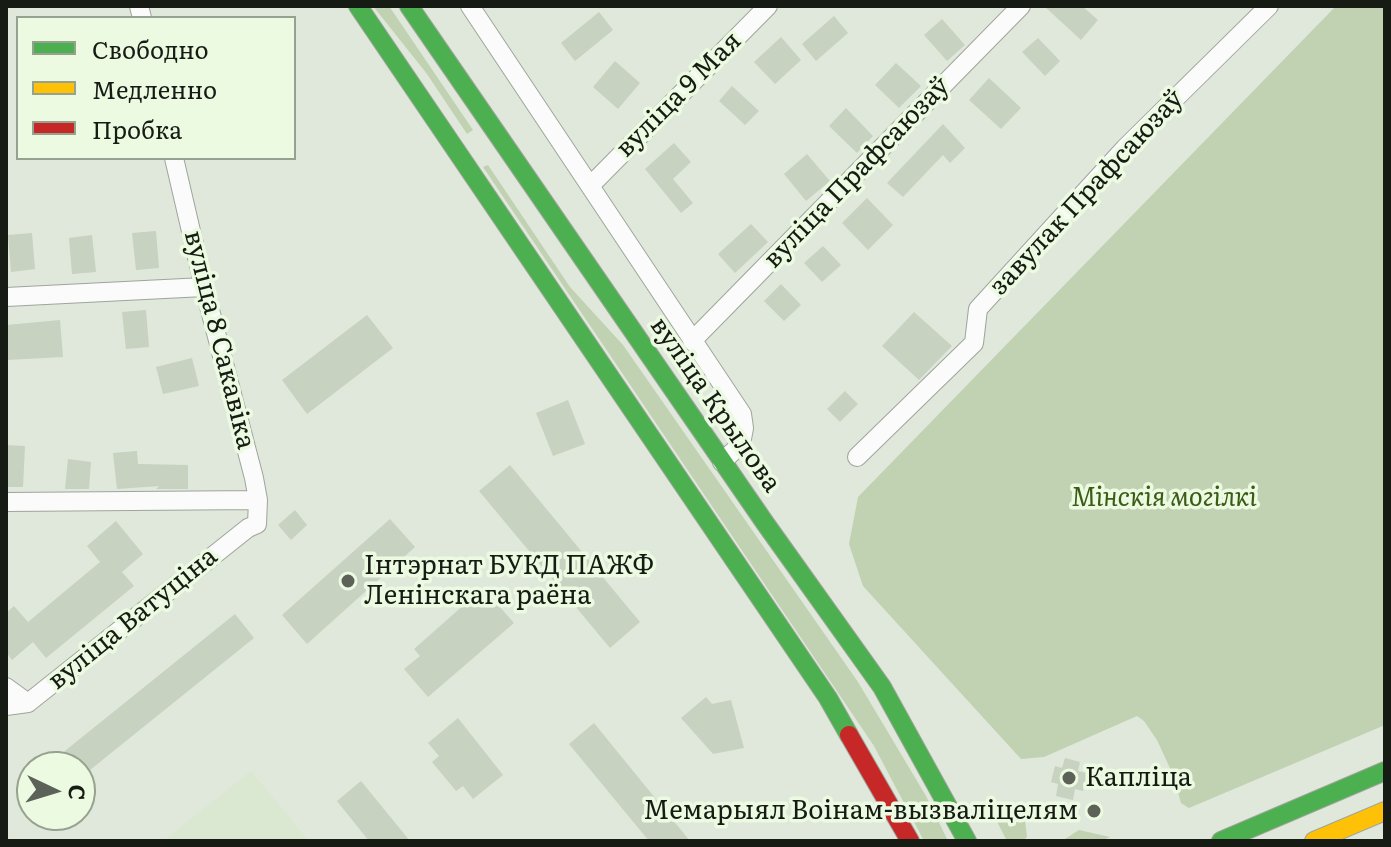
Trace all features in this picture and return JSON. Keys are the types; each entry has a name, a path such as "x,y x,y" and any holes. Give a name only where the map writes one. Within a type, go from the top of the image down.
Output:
{"main road":[{"name":"вуліца Крылова","path":"358,6 479,149 722,462 882,687 967,841"},
{"name":"вуліца Крылова","path":"409,6 479,149 828,698 910,841"},
{"path":"1221,841 1385,771"},
{"path":"1314,841 1385,811"}],"street":[{"path":"470,6 742,414 744,428 741,444 722,462"},
{"name":"вуліца 9 Мая","path":"591,185 768,6"},
{"name":"вуліца Прафсаюзаў","path":"692,341 1021,6"},
{"name":"завулак Прафсаюзаў","path":"857,457 974,343 978,309 1125,148 1269,6"},
{"name":"вуліца 8 Сакавіка","path":"174,160 258,500 257,524"},
{"path":"6,297 204,287"},
{"path":"6,502 258,500"},
{"name":"вуліца Ватуціна","path":"6,706 28,703 257,524"},
{"path":"6,687 28,703"}],"shaded area":[{"path":"251,771 309,841 163,841"}],"green space":[{"path":"373,6 389,6 473,130 467,134 427,74"},
{"name":"Мінскія могілкі","path":"1336,6 1385,6 1385,725 1189,808 1181,803 1174,777 1157,740 1137,716 1044,757 1021,759 863,586 849,544 858,497"},
{"path":"488,165 570,287 623,345 858,682 926,796 948,841 924,841 874,746 483,167"},
{"path":"987,802 1024,813 1027,837 1023,841 1007,841"},
{"path":"1079,830 1110,837 1101,841 1062,841"}],"building":[{"path":"1044,6 1082,6 1098,20 1081,40"},
{"path":"599,12 613,30 575,61 561,43"},
{"path":"834,16 848,33 816,61 802,44"},
{"path":"942,19 965,45 947,61 924,35"},
{"path":"781,37 801,60 775,84 754,62"},
{"path":"1038,38 1060,61 1045,76 1022,52"},
{"path":"615,61 640,83 618,109 593,87"},
{"path":"896,63 921,86 899,108 875,85"},
{"path":"989,78 1021,108 1001,129 969,100"},
{"path":"732,86 759,111 745,125 719,101"},
{"path":"846,108 873,136 857,153 829,126"},
{"path":"943,124 965,148 950,163 943,155 903,197 887,183"},
{"path":"674,143 691,162 673,179 693,203 681,213 645,169"},
{"path":"807,154 830,181 806,201 784,174"},
{"path":"867,198 893,225 868,250 842,223"},
{"path":"751,224 768,242 735,273 718,254"},
{"path":"156,231 159,268 136,270 132,233"},
{"path":"32,233 35,269 11,272 8,235"},
{"path":"92,235 96,272 72,274 69,238"},
{"path":"823,246 841,265 822,282 804,263"},
{"path":"781,284 801,305 784,321 764,301"},
{"path":"146,310 149,347 126,349 122,312"},
{"path":"914,312 952,346 919,380 882,346"},
{"path":"367,315 393,348 307,414 282,380"},
{"path":"60,320 63,357 6,360 6,325"},
{"path":"192,358 199,386 163,394 156,367"},
{"path":"845,391 858,404 840,422 827,409"},
{"path":"568,400 585,444 553,456 536,413"},
{"path":"6,445 25,446 23,487 6,487"},
{"path":"137,451 138,464 188,465 188,489 156,489 159,486 117,489 113,453"},
{"path":"68,459 91,462 89,489 65,489"},
{"path":"510,465 640,622 610,648 479,491"},
{"path":"295,510 307,525 291,540 278,525"},
{"name":"Інтэрнат БУКД ПАЖФ Ленінскага раёна","path":"390,519 415,547 307,644 282,615"},
{"path":"116,521 143,554 122,572 134,586 46,658 33,642 12,660 6,652 6,613 14,606 28,622 100,562 87,546"},
{"path":"474,596 481,604 490,596 514,623 428,697 404,669 420,656 414,649"},
{"path":"235,614 254,638 96,765 96,751 65,751"},
{"path":"706,697 712,704 731,700 744,748 713,754 681,718"},
{"path":"458,718 503,775 473,799 463,786 456,791 432,762 439,756 428,743"},
{"path":"594,723 690,841 649,841 569,744"},
{"name":"Капліца","path":"1065,758 1080,762 1078,771 1087,773 1083,791 1075,789 1073,800 1056,796 1058,784 1051,782 1055,766 1062,768"},
{"path":"361,781 410,841 369,841 337,801"}],"traffic: fast":[{"path":"358,6 828,698 849,735"},
{"path":"409,6 765,523 882,687 967,841"},
{"path":"1221,841 1385,771"}],"traffic: slow":[{"path":"1314,841 1385,811"}],"traffic: jam":[{"path":"849,735 910,841"}],"place":[{"name":"Інтэрнат БУКД ПАЖФ Ленінскага раёна","path":"348,581"},
{"name":"Капліца","path":"1069,778"},
{"name":"Мемарыял Воінам-вызваліцелям","path":"1094,811"}]}
